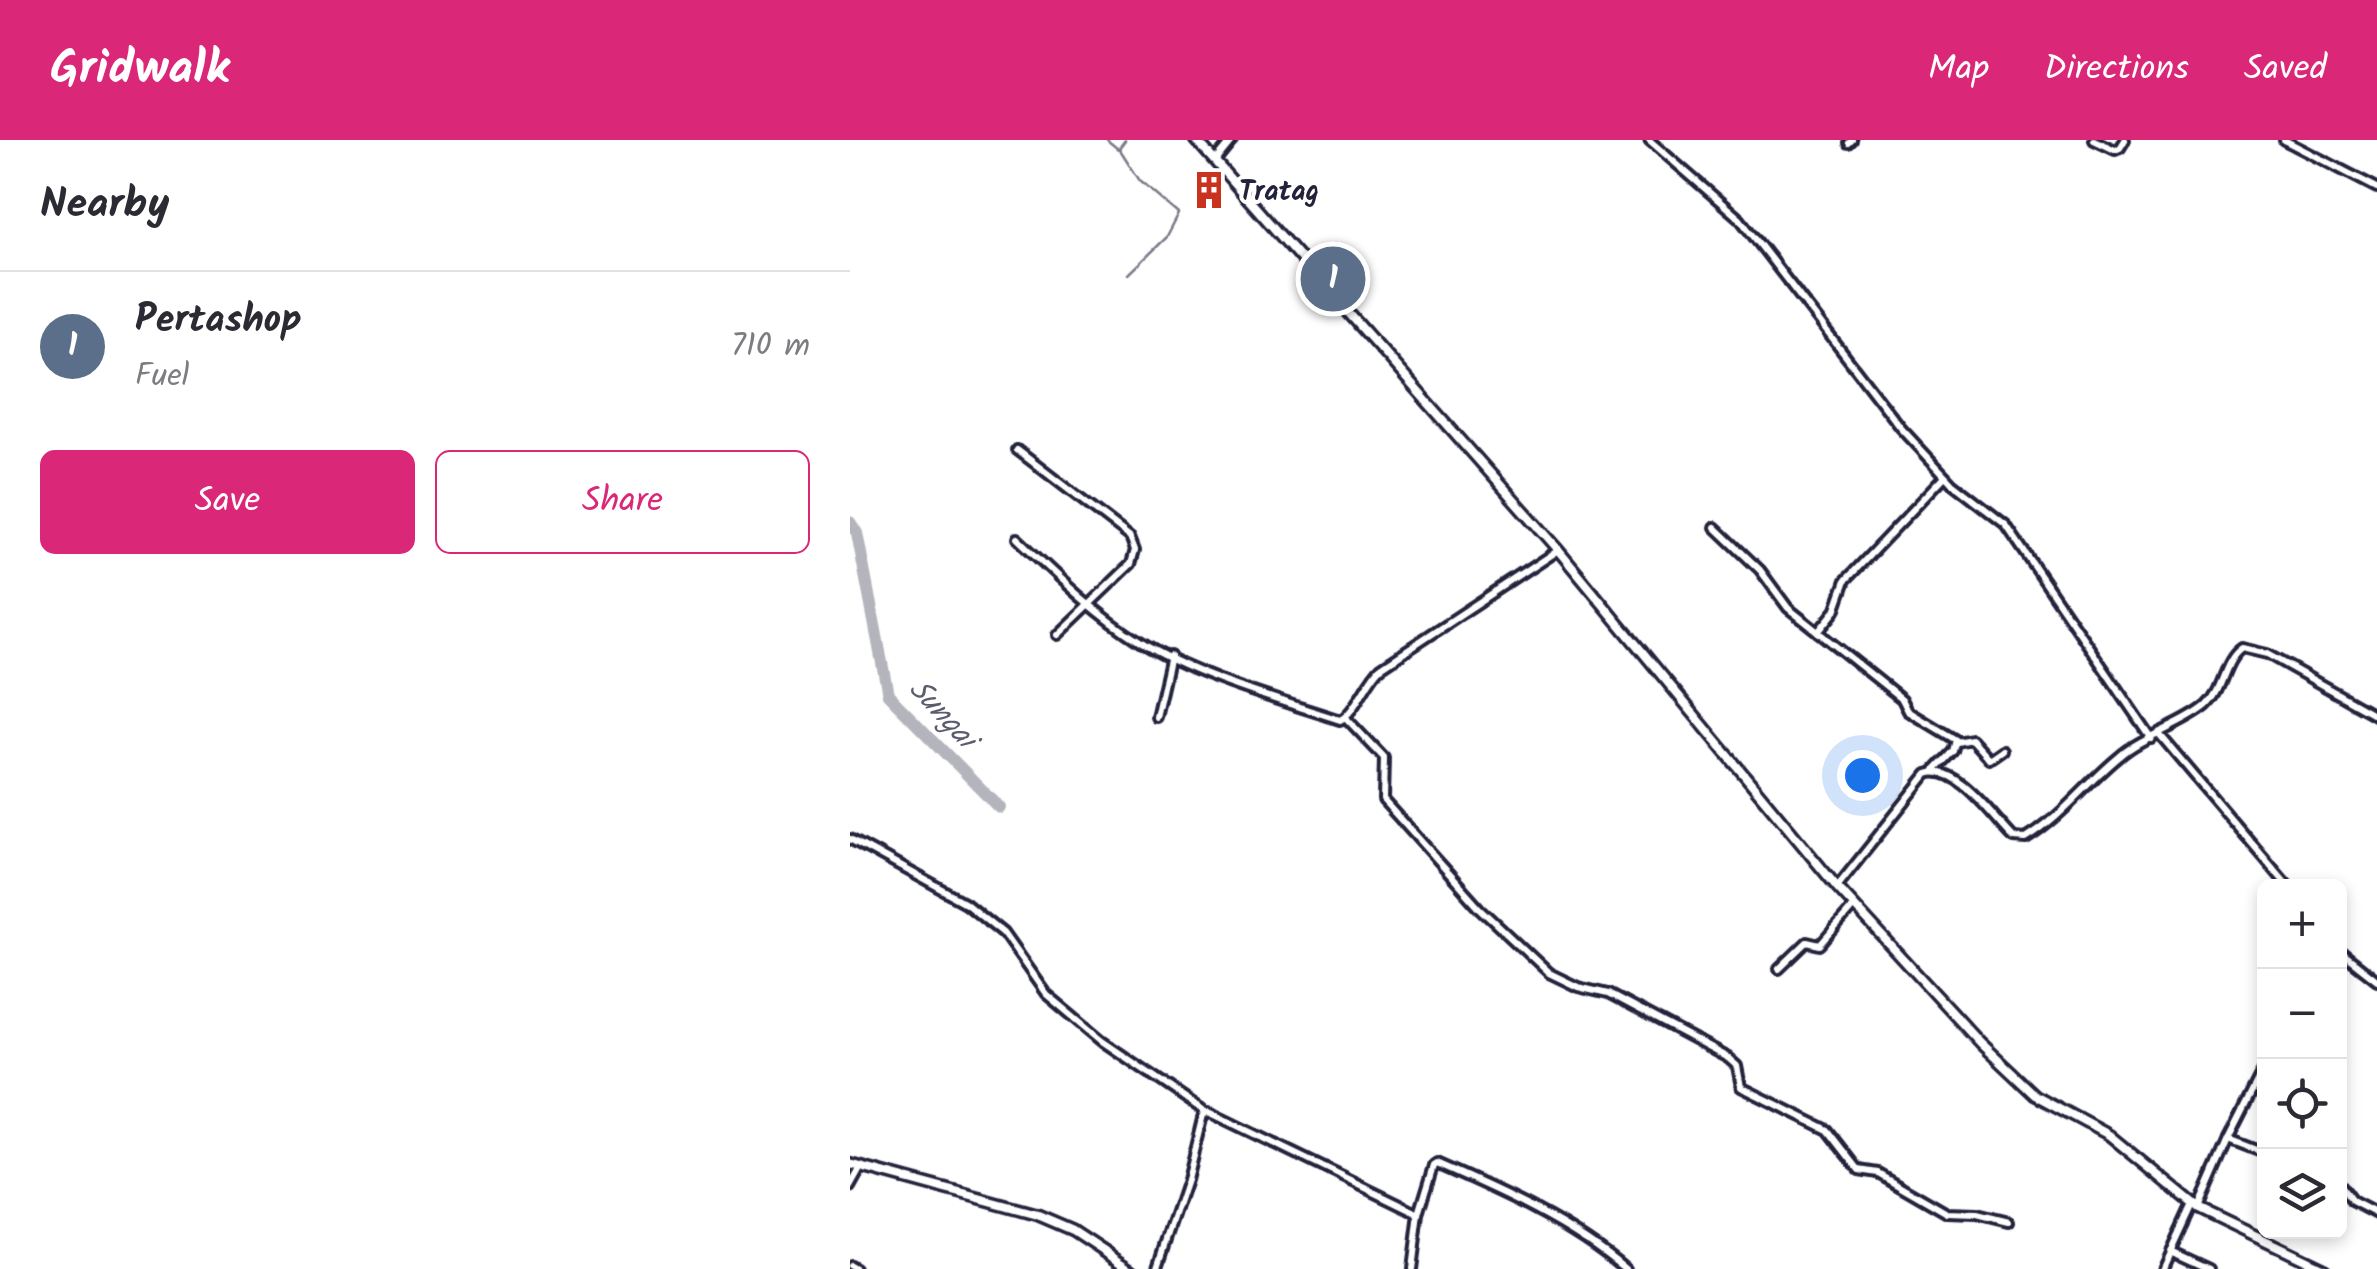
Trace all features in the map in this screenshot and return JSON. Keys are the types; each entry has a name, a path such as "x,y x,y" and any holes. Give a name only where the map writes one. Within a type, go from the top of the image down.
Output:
{"street":[{"path":"1196,140 1558,550 1837,887 1932,994 2028,1088 2109,1134 2195,1206 2325,1269"},
{"path":"1216,161 1232,140"},
{"path":"1649,140 1740,219 1900,428 1946,476 2006,524 2150,738"},
{"path":"2094,140 2115,150 2124,140"},
{"path":"2284,140 2377,188"},
{"path":"1016,450 1130,538 1135,550 1131,564 1057,635"},
{"path":"1818,632 1835,612 1846,580 1946,476"},
{"path":"1715,527 1760,570 1787,608 1902,698 1908,711 1957,742"},
{"path":"1016,538 1089,606 1143,644 1340,720 1346,718 1368,679 1381,667 1558,550"},
{"path":"1934,771 1958,782 2014,838 2022,840 2060,814 2118,757 2210,702 2234,653 2246,647 2280,661 2377,716"},
{"path":"1156,717 1170,656"},
{"path":"1346,718 1384,758 1383,800 1480,908 1549,973 1578,987 1608,994 1677,1028 1733,1062 1741,1087 1828,1130 1859,1170 1882,1174 1947,1213 1977,1214 2009,1222"},
{"path":"2160,734 2282,879"},
{"path":"1837,887 1957,742 1971,739 1989,759 2002,750"},
{"path":"850,839 966,903 1003,932 1046,994 1102,1041 1206,1112 1419,1214"},
{"path":"1779,970 1807,942 1820,944 1854,906"},
{"path":"2347,956 2377,980"},
{"path":"2162,1269 2257,1082"},
{"path":"1158,1269 1206,1112"},
{"path":"2228,1139 2257,1150"},
{"path":"1412,1269 1419,1214 1434,1165 1438,1163 1507,1193 1626,1269"},
{"path":"850,1164 1038,1215 1073,1230 1132,1269"},
{"path":"850,1187 860,1169"},
{"path":"2347,1195 2352,1202 2377,1214"},
{"path":"2170,1252 2209,1269"},
{"path":"2295,1269 2300,1257"}],"waterway":[{"path":"1107,140 1118,149"},
{"path":"1125,140 1119,148 1140,181 1179,214 1167,237 1129,274"},
{"name":"Sungai","path":"850,522 857,533 888,694 999,807"}],"place":[{"name":"Tratag","path":"1209,190"},
{"name":"Pertashop","path":"1333,279"}]}
